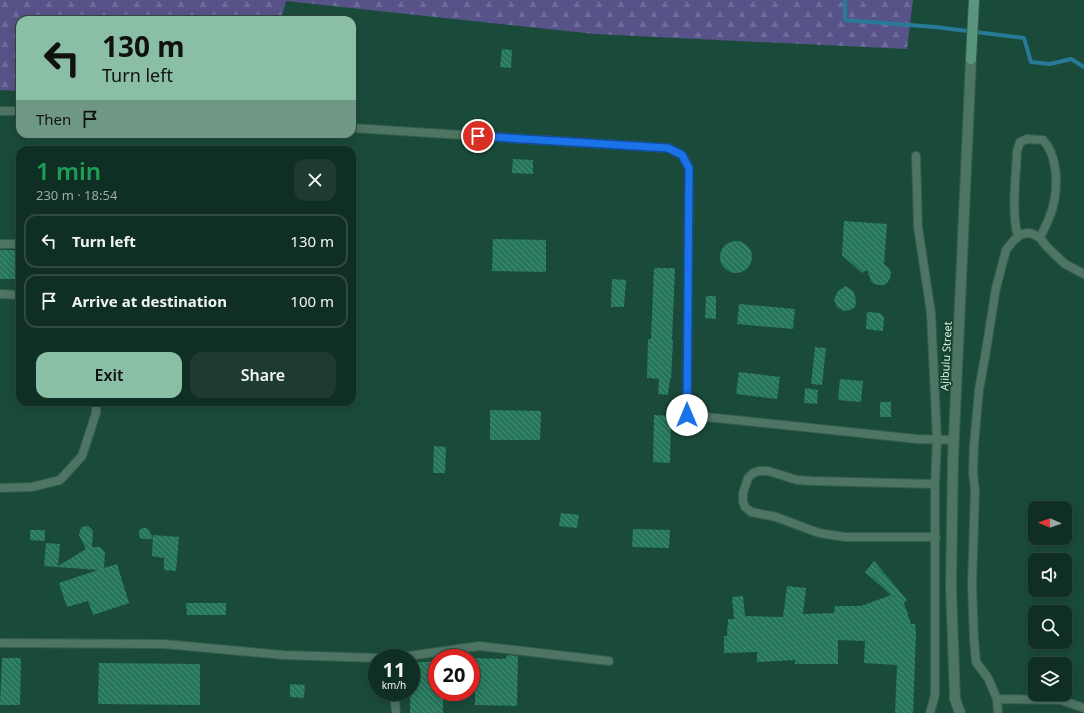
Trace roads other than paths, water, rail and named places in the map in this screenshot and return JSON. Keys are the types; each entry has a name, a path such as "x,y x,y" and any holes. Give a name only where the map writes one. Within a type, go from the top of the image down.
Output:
{"street":[{"name":"Ajibulu Street","path":"960,713 955,700 950,587 954,440 974,0"},
{"path":"952,713 955,700"}],"lane":[{"path":"0,111 16,111"},
{"path":"356,128 668,148 682,155 689,168 687,415 917,439 954,440"},
{"path":"1018,237 1015,213 1017,151 1020,142 1027,139 1042,140 1050,148 1054,157 1056,191 1054,203 1040,238"},
{"path":"916,156 918,227 931,313 937,439 935,484 935,695 930,713"},
{"path":"998,713 997,699 988,678 976,662 972,584 975,491 973,472 979,390 996,288 1006,250 1014,240 1022,234 1033,234 1040,238 1065,264 1084,274"},
{"path":"0,244 16,244"},
{"path":"0,294 16,295"},
{"path":"0,488 32,487 60,480 82,456 96,413 96,406"},
{"path":"935,484 796,480 768,470 753,473 748,478 743,493 743,502 745,507 751,512 776,517 819,533 845,537 936,537"},
{"path":"0,644 164,644 284,655 368,658"},
{"path":"420,654 479,646 609,661"},
{"path":"997,699 1061,700 1084,708"},
{"path":"395,701 396,713"}],"waterway":[{"path":"845,0 845,20 935,27 1024,38 1031,62 1050,64 1071,59 1084,67"}]}
